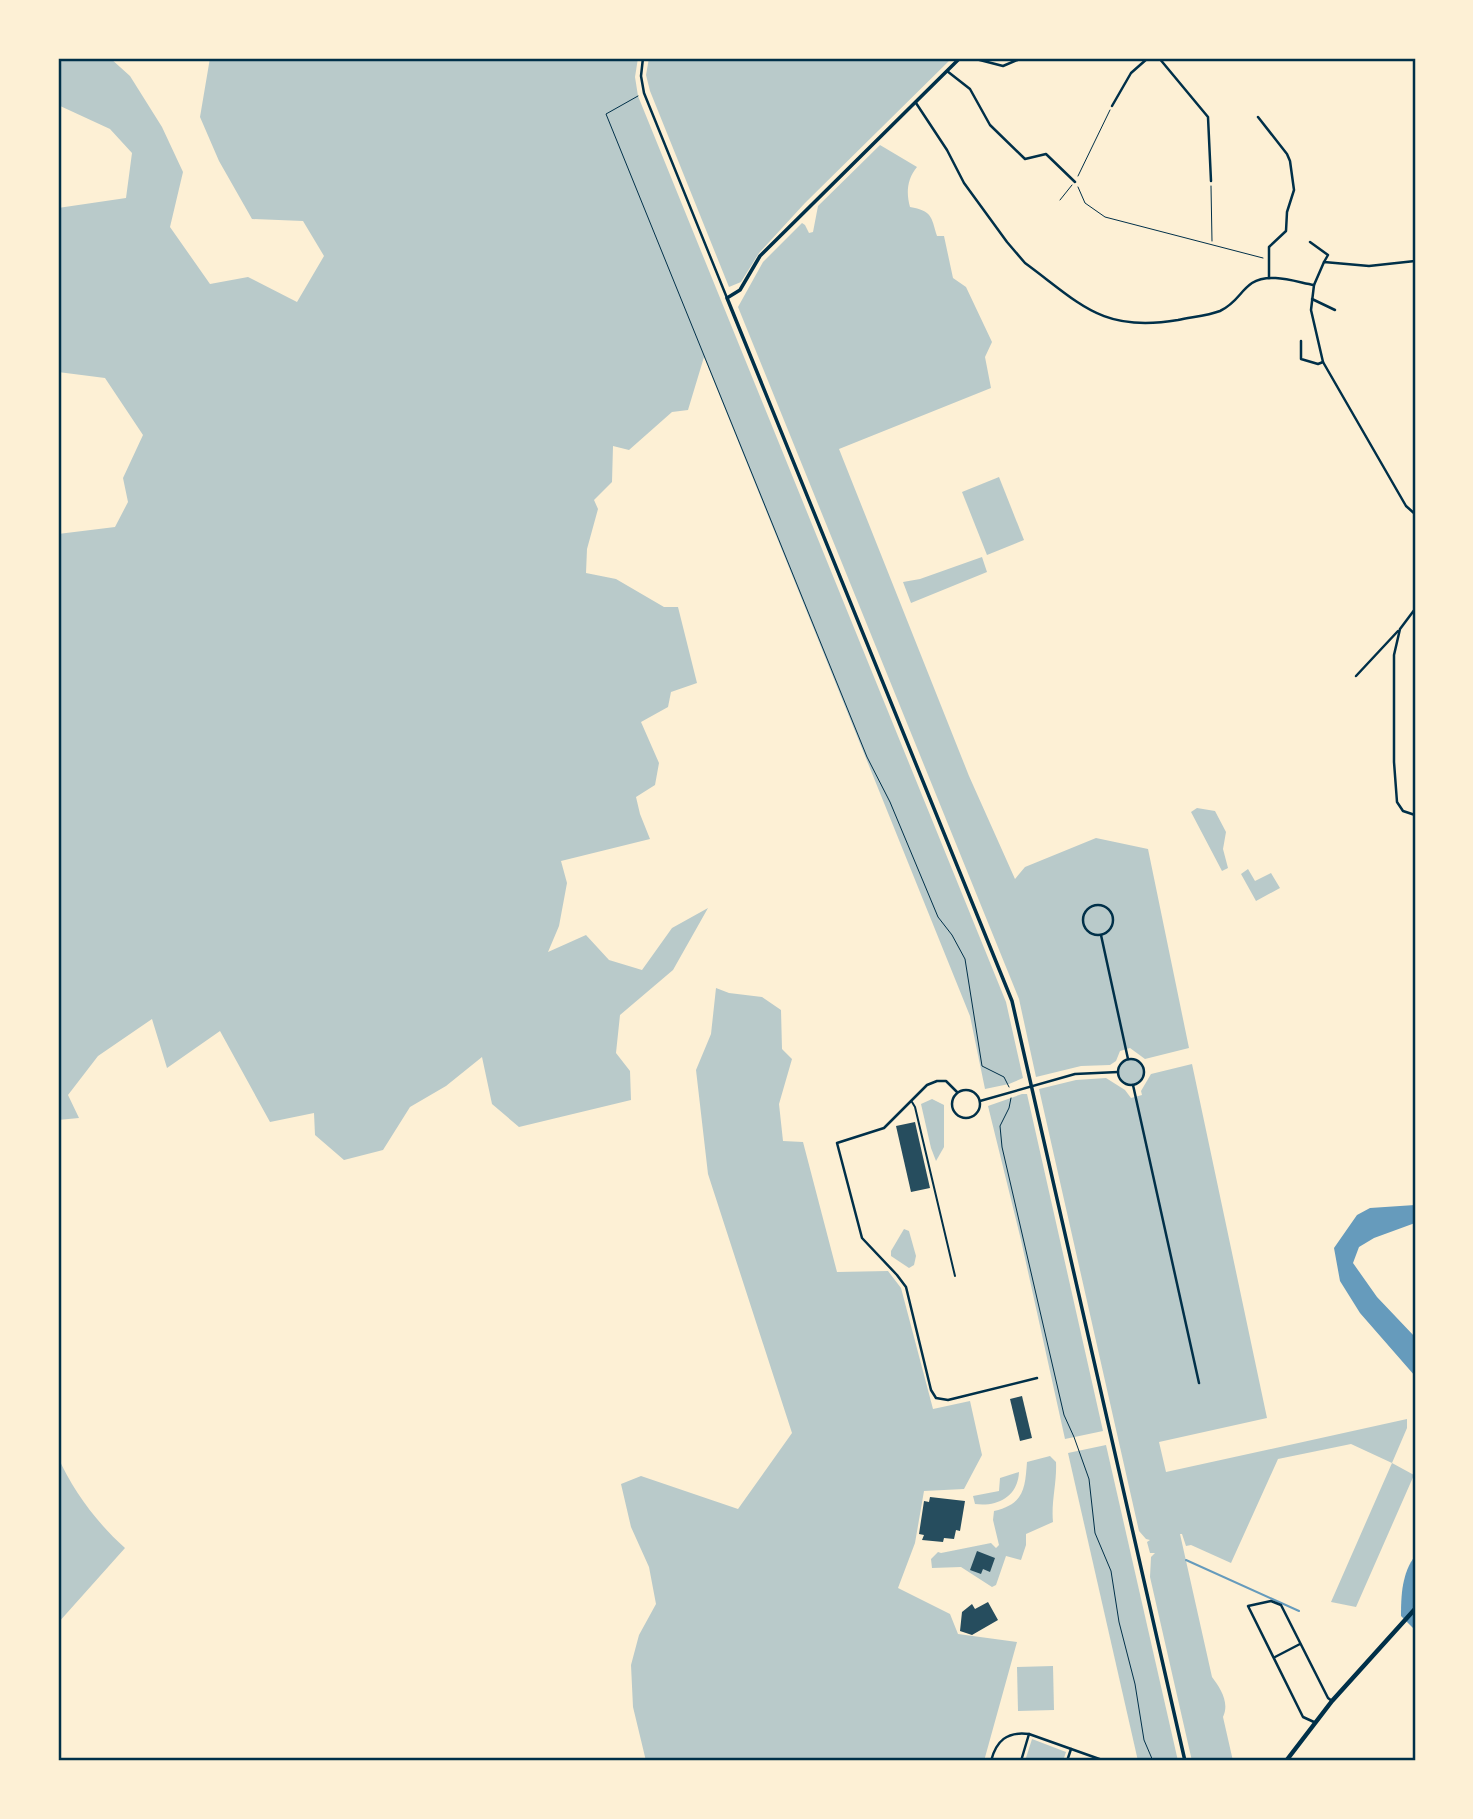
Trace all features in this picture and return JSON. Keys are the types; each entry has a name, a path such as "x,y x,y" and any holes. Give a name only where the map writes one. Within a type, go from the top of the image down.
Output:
{"main road":[{"path":"960,58 760,256 740,290 727,298 1010,995 1185,1761"},
{"path":"1286,1761 1332,1701 1415,1609"}],"street":[{"path":"643,58 640,76 644,93 727,298"},
{"path":"972,58 1003,66 1022,58"},
{"path":"1112,106 1131,73 1147,58"},
{"path":"1159,58 1208,117 1210,181"},
{"path":"947,71 970,89 990,125 1025,159 1046,154 1075,182"},
{"path":"915,102 942,141 964,183 1014,252 1095,314 1114,321 1137,324 1166,322 1211,314 1233,303 1251,284 1269,278 1314,285"},
{"path":"1258,117 1287,154 1294,190 1287,212 1286,231 1269,247 1269,278"},
{"path":"1310,242 1328,255 1314,285 1311,310 1324,362 1406,506 1415,514"},
{"path":"1324,262 1362,265 1415,261"},
{"path":"1312,299 1335,310"},
{"path":"1300,341 1301,359 1318,364 1324,362"},
{"path":"1356,676 1415,609"},
{"path":"1400,629 1393,663 1397,802 1403,811 1415,815"},
{"path":"1096,905 1109,910 1113,919 1110,929 1101,935 1090,933 1083,923 1087,910 1096,905"},
{"path":"1101,935 1128,1059"},
{"path":"1128,1059 1136,1059 1143,1068 1143,1077 1133,1085 1123,1082 1118,1072 1119,1065 1128,1059"},
{"path":"981,1099 1082,1073 1118,1072"},
{"path":"957,1092 946,1081 937,1081 927,1086 884,1128 837,1143 862,1238 906,1287 931,1390 936,1398 948,1401 1037,1378"},
{"path":"1133,1085 1199,1383"},
{"path":"969,1090 981,1099 980,1109 970,1118 960,1118 951,1106 957,1092 969,1090"},
{"path":"911,1101 915,1107 955,1276"},
{"path":"1315,1723 1303,1717 1248,1606 1271,1601 1281,1605 1328,1698 1332,1701"},
{"path":"1274,1657 1300,1644"},
{"path":"990,1761 995,1746 1006,1736 1018,1733 1029,1734 1105,1761"},
{"path":"1021,1761 1029,1734"},
{"path":"1067,1761 1071,1749"}],"path":[{"path":"644,93 606,114 867,757 890,802 938,917 965,959 982,1066 1004,1077 1009,1084"},
{"path":"1060,200 1075,182 1112,106"},
{"path":"1210,181 1212,243"},
{"path":"1075,182 1085,202 1105,217 1269,260"},
{"path":"1011,1097 1000,1126 1002,1147 1064,1415 1089,1479 1095,1533 1111,1571 1144,1740 1153,1761"}],"shaded area":[{"path":"58,58 110,58 130,76 162,127 183,172 170,227 210,284 248,277 297,302 324,256 303,221 252,219 219,161 200,117 210,58 638,58 635,77 638,96 1006,1002 1023,1078 985,1089 970,1016 704,357 688,410 672,412 629,450 613,446 612,482 594,500 598,509 587,549 586,573 616,579 664,607 678,607 697,683 671,692 668,707 641,722 659,763 655,785 636,797 650,839 561,861 567,883 559,926 548,952 586,935 609,960 642,970 672,928 708,908 673,970 620,1015 616,1053 630,1071 631,1100 519,1127 492,1104 482,1057 446,1086 410,1107 383,1150 344,1160 315,1135 314,1113 270,1122 220,1031 167,1068 152,1019 98,1056 68,1095 79,1118 58,1120 58,534 115,527 128,502 123,478 143,435 105,378 58,372 58,208 126,198 132,153 110,129 58,105"},
{"path":"649,58 952,58 805,203 759,253 741,282 729,287 650,91 646,75"},
{"path":"880,145 917,167 908,186 910,207 927,213 932,219 937,236 944,236 953,278 966,287 992,342 985,357 991,388 839,449 969,776 1015,879 1025,867 1096,838 1148,849 1189,1048 1145,1059 1130,1048 1120,1051 1116,1061 1110,1065 1081,1066 1036,1077 1019,999 738,307 763,262 802,223 809,233 813,232 818,206"},
{"path":"999,477 1024,540 987,555 962,492"},
{"path":"982,557 987,572 911,603 903,582 920,579"},
{"path":"1197,808 1215,811 1226,832 1223,849 1228,868 1222,871 1191,812"},
{"path":"1248,869 1255,881 1271,873 1280,888 1256,901 1241,874"},
{"path":"716,988 729,993 762,997 781,1010 782,1049 792,1059 779,1104 783,1141 803,1142 837,1272 888,1271 901,1288 933,1409 970,1401 982,1455 964,1489 924,1491 915,1543 898,1588 950,1614 958,1634 1017,1642 984,1761 646,1761 633,1707 631,1665 639,1635 656,1604 649,1567 631,1527 621,1484 641,1476 738,1509 792,1433 708,1174 696,1070 711,1034"},
{"path":"1131,1059 1140,1063 1144,1072 1140,1081 1131,1085 1122,1081 1118,1072 1122,1063"},
{"path":"1192,1064 1267,1418 1159,1442 1166,1472 1407,1419 1407,1428 1392,1463 1351,1444 1278,1459 1231,1563 1191,1545 1186,1546 1180,1534 1212,1677 1225,1701 1223,1717 1233,1761 1192,1761 1150,1577 1151,1557 1155,1553 1150,1553 1147,1542 1150,1540 1139,1531 1039,1089 1076,1080 1106,1078 1125,1090 1131,1098 1142,1095 1141,1091 1151,1074"},
{"path":"1027,1094 1103,1431 1065,1439 988,1106"},
{"path":"932,1099 944,1105 944,1147 936,1161 921,1104"},
{"path":"904,1229 909,1231 916,1256 914,1265 909,1268 891,1256 891,1251"},
{"path":"1106,1445 1178,1761 1138,1761 1068,1453"},
{"path":"1050,1456 1056,1462 1053,1522 1026,1534 1021,1560 1006,1556 996,1585 992,1587 961,1567 932,1568 931,1559 938,1552 991,1543 996,1548 999,1545 993,1520 994,1511 1017,1500 1024,1488 1027,1462"},
{"path":"58,1457 87,1506 125,1548 58,1623"},
{"path":"1392,1463 1414,1475 1356,1607 1331,1602"},
{"path":"1019,1472 1015,1488 1005,1498 991,1504 975,1504 973,1496 999,1491 1000,1478"},
{"path":"1053,1666 1054,1710 1018,1711 1017,1667"},
{"path":"1032,1739 1066,1752 1063,1761 1025,1761"}],"water":[{"path":"1415,1205 1415,1223 1374,1238 1359,1247 1353,1263 1377,1297 1415,1337 1415,1376 1360,1313 1340,1281 1334,1248 1357,1215 1370,1208"},
{"path":"1415,1556 1415,1630 1401,1616 1405,1577"}],"building":[{"path":"915,1122 930,1188 911,1192 896,1126"},
{"path":"1022,1396 1032,1438 1020,1441 1010,1399"},
{"path":"930,1497 965,1501 960,1531 956,1530 954,1539 944,1538 943,1542 922,1540 924,1535 919,1534 924,1501 929,1502"},
{"path":"977,1551 995,1558 990,1572 983,1569 981,1574 970,1570"},
{"path":"988,1602 998,1620 972,1635 960,1631 962,1612 972,1604 975,1609"}],"waterway":[{"path":"1186,1560 1299,1611"}]}
